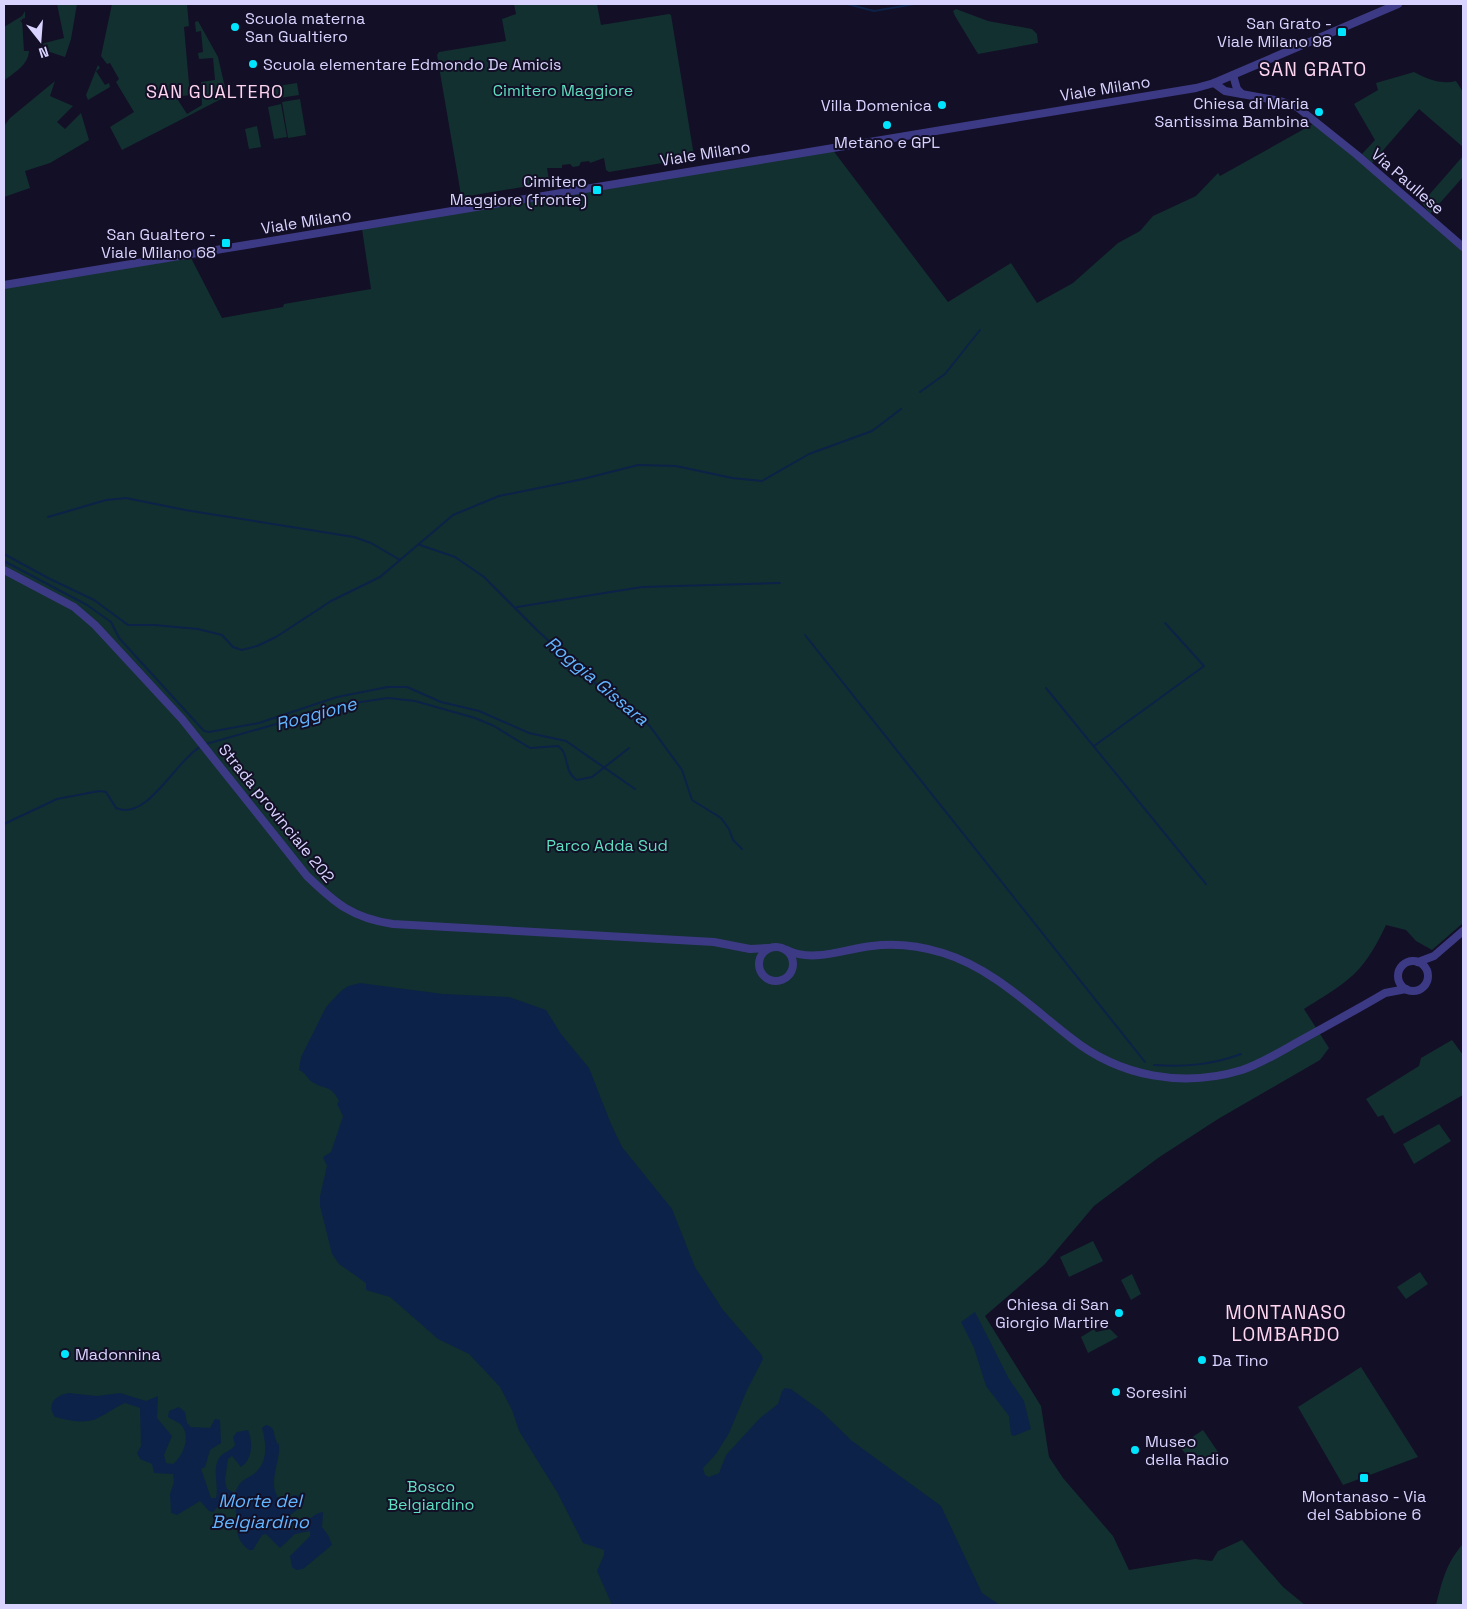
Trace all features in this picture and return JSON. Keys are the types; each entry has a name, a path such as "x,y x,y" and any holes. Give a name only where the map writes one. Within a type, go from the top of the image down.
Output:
{"street":[{"name":"Viale Milano","path":"4,285 1214,83 1398,4"},
{"path":"1233,75 1237,89 1242,94"},
{"name":"Via Paullese","path":"1214,83 1221,89 1280,101 1297,107 1357,155 1463,247"},
{"name":"Strada provinciale 202","path":"4,570 62,600 82,613 182,719 308,876 339,905 361,916 393,924 714,942 742,948 778,946 802,956 888,945 924,948 951,956 992,976 1076,1042 1102,1059 1127,1070 1182,1079 1215,1076 1252,1066 1270,1058 1385,993 1394,985 1400,968 1406,963 1428,960 1463,931"},
{"name":"Strada provinciale 202","path":"742,948 752,954 766,978 776,981 785,979 801,962 821,955"},
{"path":"759,964 761,955 768,948"},
{"path":"787,950 793,960 792,970"},
{"name":"Strada provinciale 202","path":"1385,993 1406,989 1415,991 1423,987 1428,980 1427,970 1437,954"},
{"path":"1418,962 1427,970"},
{"path":"1398,976 1400,984 1406,989"}],"green space":[{"path":"57,4 77,4 71,39 65,57 41,49 41,44 64,38"},
{"path":"112,4 187,4 189,26 184,27 190,95 176,97 187,114 202,105 201,82 215,80 213,58 199,59 198,53 203,52 201,31 196,32 195,22 198,21 218,57 227,96 122,150 110,127 134,112 116,82 119,79 110,63 107,64 101,56"},
{"name":"Cimitero Maggiore","path":"514,4 597,4 601,25 671,15 694,156 692,158 609,172 606,170 604,158 590,163 589,161 581,162 579,166 573,167 570,164 562,165 562,168 547,168 549,180 546,183 463,197 461,195 437,55 439,52 506,41 502,19 516,14"},
{"path":"956,9 988,21 1032,29 1037,34 1038,43 978,54 955,16 953,11"},
{"path":"25,11 25,18 22,19 24,51 29,51 28,56 20,68 4,81 4,27 22,16"},
{"path":"98,65 100,68 96,71 105,85 109,83 110,87 88,100 86,95"},
{"path":"1414,72 1435,81 1456,81 1463,92 1463,147 1419,109 1372,163 1362,154 1375,140 1354,104 1378,90 1376,83"},
{"path":"55,81 50,96 73,106 57,122 65,129 81,113 89,140 50,163 25,171 30,188 4,197 4,126 10,118"},
{"path":"297,83 299,95 273,99 271,87"},
{"path":"300,99 306,135 288,138 282,102"},
{"path":"281,104 287,137 274,139 268,107"},
{"name":"Parco Adda Sud","path":"1313,124 1365,164 1463,251 1463,923 1432,950 1416,941 1406,930 1386,925 1378,942 1362,966 1344,983 1304,1009 1329,1048 1320,1060 1218,1119 1158,1158 1094,1206 1045,1264 985,1316 1041,1406 1049,1457 1063,1478 1113,1536 1129,1570 1195,1559 1212,1561 1218,1551 1242,1540 1283,1587 1305,1605 4,1605 4,287 191,258 222,318 283,307 284,304 371,289 362,229 832,149 948,302 1011,263 1037,303 1073,283 1118,243 1140,231 1153,216 1196,196 1218,173 1220,176"},
{"path":"257,126 261,147 249,149 245,129"},
{"path":"1463,156 1463,177 1430,214 1422,203"},
{"path":"1452,1040 1463,1055 1463,1095 1394,1134 1383,1115 1378,1117 1366,1099 1419,1066 1421,1058"},
{"path":"1439,1124 1451,1141 1414,1164 1403,1144"},
{"path":"1093,1241 1103,1261 1069,1277 1060,1257"},
{"path":"1420,1272 1428,1284 1406,1299 1397,1287"},
{"path":"1132,1274 1141,1294 1131,1300 1121,1280"},
{"path":"1094,1329 1096,1332 1110,1329 1118,1337 1088,1353 1081,1337"},
{"path":"1361,1367 1418,1457 1343,1485 1298,1407"},
{"path":"1203,1430 1218,1452 1196,1466 1179,1446"},
{"path":"1463,1544 1463,1605 1436,1605 1452,1558"}],"water":[{"path":"360,983 443,994 509,997 546,1010 561,1034 589,1068 622,1147 672,1209 695,1267 723,1310 761,1354 763,1359 747,1390 729,1433 716,1454 703,1468 705,1475 709,1477 719,1473 726,1455 760,1418 778,1404 782,1391 785,1388 791,1389 821,1411 852,1441 941,1506 982,1593 1000,1605 612,1605 597,1571 604,1555 604,1550 583,1543 557,1492 519,1431 512,1410 500,1387 469,1354 438,1339 390,1297 366,1290 366,1283 339,1264 332,1254 320,1206 320,1196 327,1166 323,1157 331,1152 343,1116 337,1104 339,1101 333,1092 312,1082 299,1070 301,1057 326,1007 348,986"},
{"path":"975,1312 1009,1379 1024,1401 1031,1429 1014,1436 1011,1435 1009,1416 986,1386 974,1348 961,1322"},
{"name":"Morte del Belgiardino","path":"68,1393 97,1396 120,1393 146,1401 158,1396 157,1418 172,1436 164,1455 166,1463 173,1464 177,1461 186,1441 185,1430 181,1425 168,1417 169,1411 179,1407 185,1412 187,1423 191,1427 210,1428 215,1419 220,1420 221,1443 210,1450 205,1467 201,1469 211,1498 216,1498 217,1463 221,1456 235,1445 233,1437 237,1432 248,1430 251,1450 248,1460 241,1467 232,1456 228,1459 225,1480 227,1489 235,1493 242,1482 261,1467 265,1451 262,1428 266,1425 269,1426 273,1429 279,1444 274,1489 281,1501 294,1495 301,1496 304,1500 303,1505 289,1516 288,1526 295,1530 315,1515 323,1512 322,1527 332,1545 303,1569 296,1570 292,1567 290,1556 310,1536 310,1531 295,1534 280,1548 266,1534 262,1535 253,1550 249,1550 242,1544 238,1536 236,1509 232,1501 228,1499 221,1502 213,1512 209,1511 200,1501 177,1515 171,1513 170,1494 174,1482 173,1474 154,1473 152,1464 140,1459 137,1453 141,1446 140,1408 125,1403 98,1418 87,1421 55,1417 51,1408 53,1401 59,1396"}],"waterway":[{"path":"847,4 874,11 915,4"},
{"path":"920,392 945,374 980,330"},
{"path":"48,517 106,500 126,498 185,510 354,537 371,543 400,560 453,515 499,496 583,479 638,465 676,466 732,478 762,481 809,454 872,431 901,409"},
{"name":"Roggia Gissara","path":"420,545 455,557 484,577 539,632 619,705 649,725 682,770 692,800 721,818 729,829 733,840 742,849"},
{"path":"4,554 94,600 128,625 198,629 222,635 233,647 242,650 257,646 276,637 331,601 380,577 400,560"},
{"path":"4,561 87,605 111,622 119,638 204,731 209,732 259,723 337,697 388,687 407,687 441,702 479,711 529,733 566,741 635,789"},
{"path":"517,607 642,587 780,583"},
{"path":"1094,746 1204,666 1165,623"},
{"path":"805,635 1145,1062"},
{"path":"1046,688 1206,884"},
{"name":"Roggione","path":"206,744 347,704 388,698 415,701 475,718 494,726 530,748 558,746 562,749 570,772 577,780 592,777 629,748"},
{"name":"Roggione","path":"4,824 57,799 99,791 106,792 116,808 128,810 139,806 161,788 181,764 200,747"},
{"path":"1154,1065 1198,1064 1219,1061 1241,1054"}],"place":[{"name":"Scuola materna San Gualtiero","path":"235,27"},
{"name":"San Grato - Viale Milano 98","path":"1342,32"},
{"name":"Scuola elementare Edmondo De Amicis","path":"253,64"},
{"name":"Villa Domenica","path":"942,105"},
{"name":"Chiesa di Maria Santissima Bambina","path":"1319,112"},
{"name":"Metano e GPL","path":"887,125"},
{"name":"Cimitero Maggiore (fronte)","path":"597,190"},
{"name":"San Gualtero - Viale Milano 68","path":"226,243"},
{"name":"Chiesa di San Giorgio Martire","path":"1119,1313"},
{"name":"Madonnina","path":"65,1354"},
{"name":"Da Tino","path":"1202,1360"},
{"name":"Soresini","path":"1116,1392"},
{"name":"Museo della Radio","path":"1135,1450"},
{"name":"Montanaso - Via del Sabbione 6","path":"1364,1478"}],"district":[{"name":"SAN GRATO","path":"1313,69"},
{"name":"SAN GUALTERO","path":"215,92"},
{"name":"MONTANASO LOMBARDO","path":"1286,1323"}],"park label":[{"name":"Bosco Belgiardino","path":"431,1495"}]}
